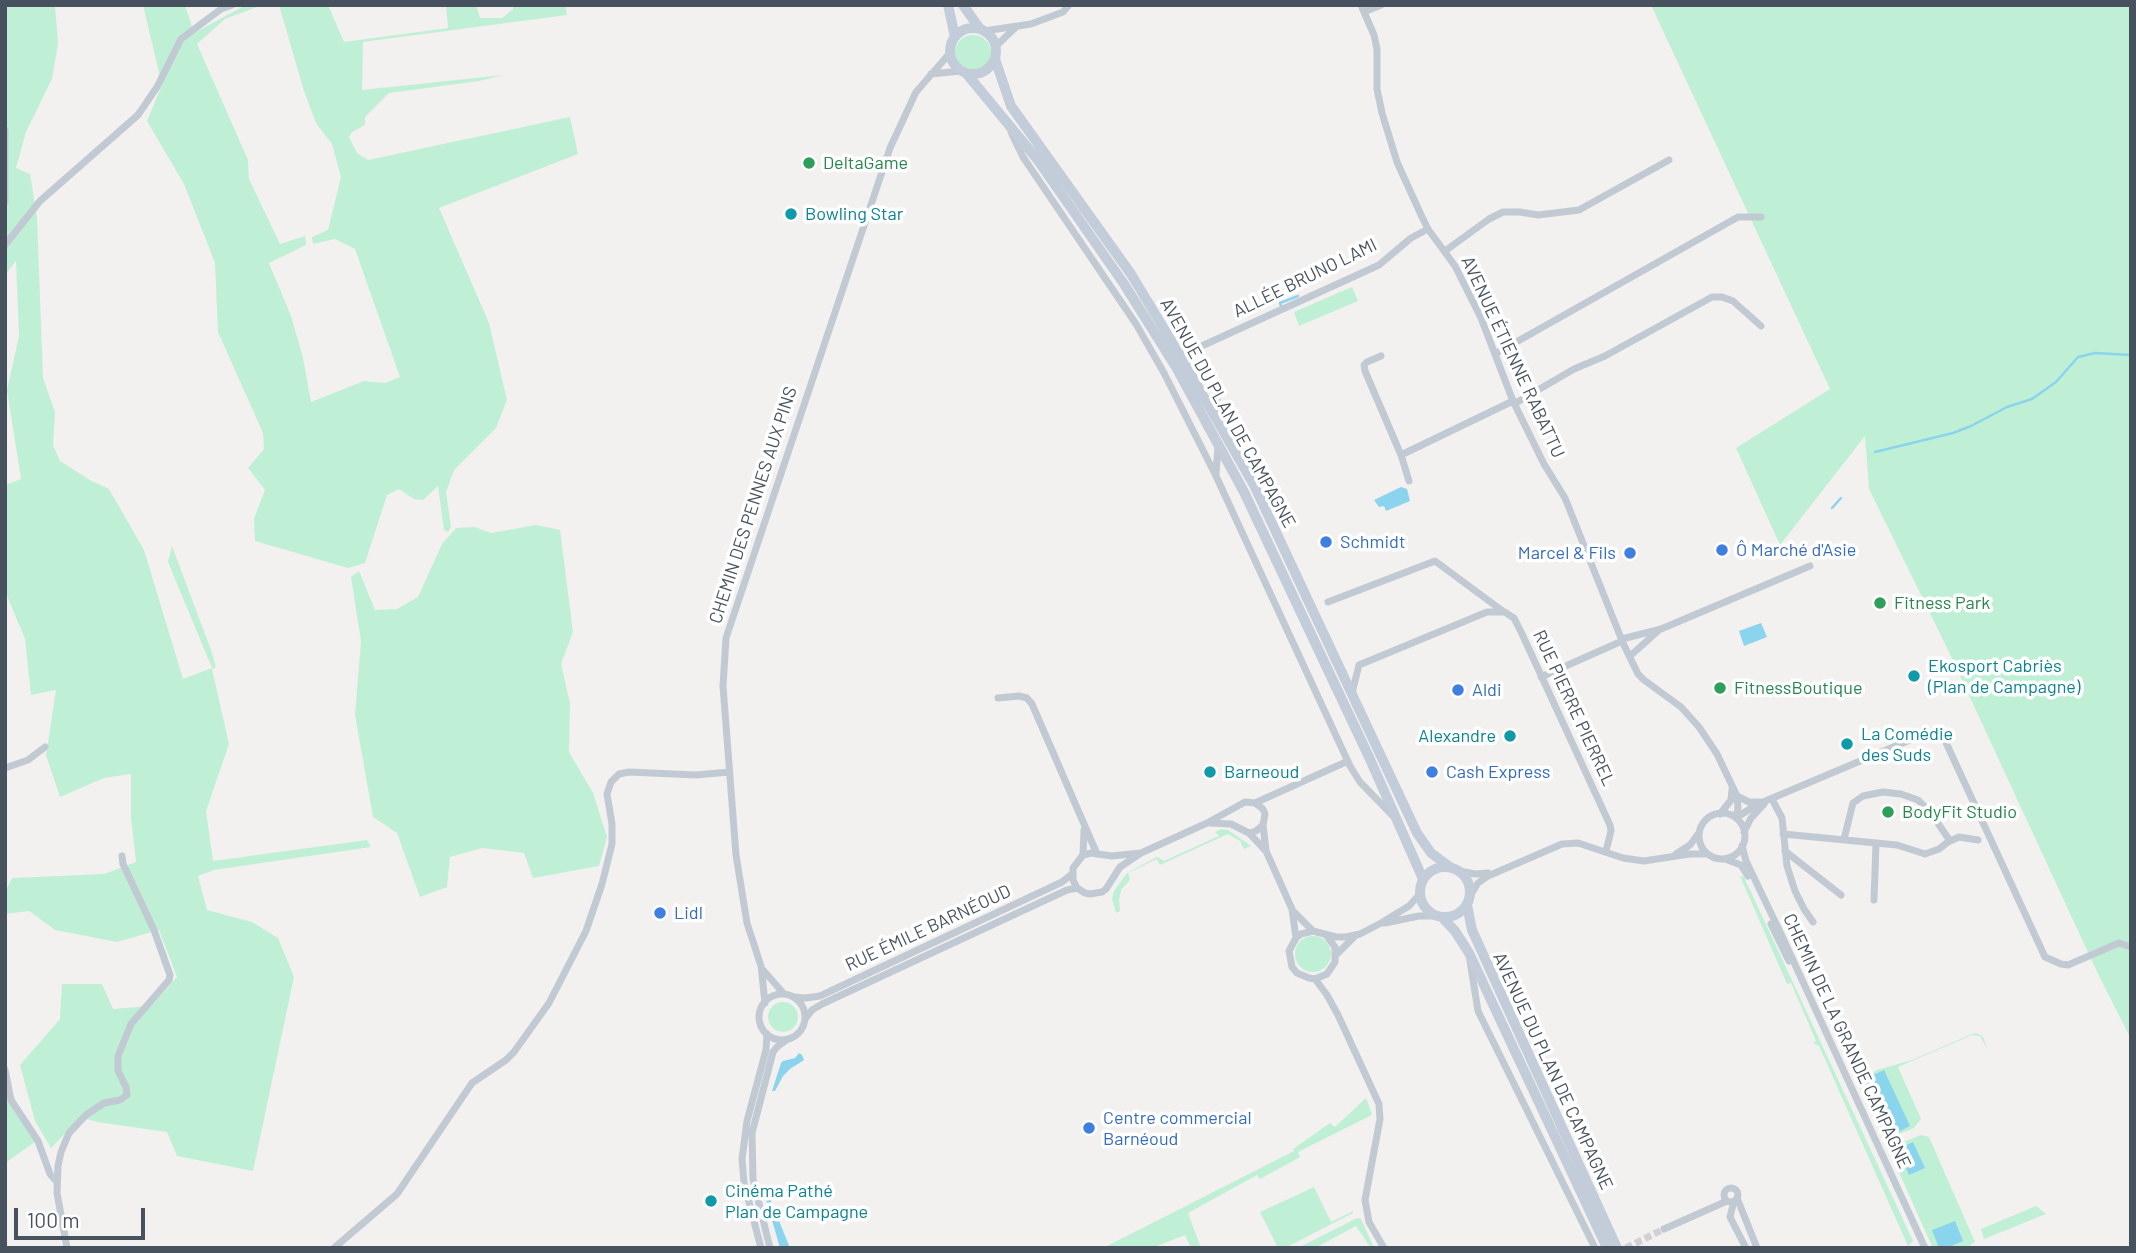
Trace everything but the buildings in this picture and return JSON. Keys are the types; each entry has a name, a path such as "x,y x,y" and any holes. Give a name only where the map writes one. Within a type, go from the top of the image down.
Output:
{"main road":[{"path":"948,5 955,37"},
{"path":"963,5 996,46 992,66 980,74 963,72 952,60 951,45 955,37 964,30 982,30"},
{"name":"AVENUE DU PLAN DE CAMPAGNE","path":"995,59 1011,106 1131,274 1265,507 1417,833 1431,853 1455,869"},
{"name":"AVENUE DU PLAN DE CAMPAGNE","path":"963,72 1037,159 1124,284 1176,367 1244,492 1423,879"},
{"path":"1438,868 1455,869 1467,879 1469,901 1454,916 1439,917 1425,907 1420,894 1423,879 1438,868"},
{"name":"AVENUE DU PLAN DE CAMPAGNE","path":"1469,901 1472,930 1617,1248"},
{"name":"AVENUE DU PLAN DE CAMPAGNE","path":"1439,917 1455,931 1469,953 1607,1248"}],"street":[{"path":"5,246 40,201 138,115 157,87 181,39 221,9 232,5"},
{"path":"982,30 1031,24 1063,12 1069,5"},
{"path":"1363,9 1381,5"},
{"name":"AVENUE ÉTIENNE RABATTU","path":"1363,9 1377,49 1377,89 1397,162 1428,229 1455,266 1481,318 1514,403 1544,464 1565,498 1622,641 1638,674 1696,722 1717,754 1737,796"},
{"path":"996,46 1016,27"},
{"name":"CHEMIN DES PENNES AUX PINS","path":"765,1003 761,966 741,888 729,772 723,671 726,638 890,148 916,92 950,53"},
{"path":"930,74 963,72"},
{"path":"1003,116 1023,157 1136,324 1164,373 1216,476 1348,761 1360,782 1398,821"},
{"path":"5,130 5,202"},
{"path":"1445,251 1503,212 1534,215 1579,210 1669,160"},
{"path":"1495,354 1738,217 1761,217"},
{"name":"ALLÉE BRUNO LAMI","path":"1193,350 1379,265 1411,238 1428,229"},
{"path":"1401,455 1514,403 1712,297 1733,301 1762,326"},
{"path":"1381,356 1364,365 1365,371 1401,455 1409,481"},
{"path":"1216,391 1219,424"},
{"path":"1216,476 1219,443"},
{"path":"1328,602 1435,561 1505,612"},
{"path":"1541,677 1622,641 1661,629 1810,566"},
{"path":"1352,693 1359,665 1487,612 1505,612"},
{"name":"RUE PIERRE PIERREL","path":"1505,612 1515,621 1610,825 1611,833 1606,851"},
{"path":"1630,656 1661,629"},
{"path":"998,698 1019,696 1027,698 1032,704 1084,825 1100,855 1111,865 1112,877"},
{"path":"1736,818 1756,805 1924,734 1937,731 1942,734 2045,957 2068,965 2119,943 2131,947"},
{"path":"5,768 28,760 45,747"},
{"path":"1255,803 1348,761"},
{"path":"334,1248 397,1194 472,1083 514,1052 549,1003 586,931 602,884 612,844 607,794 611,782 619,774 629,772 696,775 729,772"},
{"path":"1720,814 1731,800 1732,788"},
{"path":"1844,839 1853,803 1867,794 1883,792 1901,794 1922,803 1950,841"},
{"path":"1737,796 1749,802 1770,800"},
{"path":"1736,818 1737,796"},
{"path":"1699,833 1700,844 1707,854 1725,859 1738,852 1742,846 1744,832 1756,811 1770,800"},
{"path":"1770,800 1782,818 1784,851 1795,891 1813,922"},
{"path":"1237,826 1234,818 1240,805 1250,802 1263,809 1266,851 1292,909 1296,938"},
{"name":"RUE ÉMILE BARNÉOUD","path":"805,1019 812,1010 822,1004 1056,895 1077,888 1085,893 1096,894 1107,888 1120,867 1141,853 1240,805"},
{"path":"1669,857 1690,845 1709,818 1720,814 1736,818 1744,832"},
{"path":"1207,823 1219,822 1237,826 1266,851"},
{"path":"1083,855 1084,825"},
{"path":"1248,833 1263,825"},
{"path":"1783,834 1903,846 1928,854 1961,837 1978,840"},
{"path":"1455,869 1479,874 1567,843 1644,861 1707,854"},
{"path":"1874,900 1876,843"},
{"name":"CHEMIN DE LA GRANDE CAMPAGNE","path":"1742,846 1746,861 1782,934 1923,1248"},
{"path":"1784,851 1841,895"},
{"name":"RUE ÉMILE BARNÉOUD","path":"794,997 806,999 820,996 1062,882 1072,874 1075,862 1083,855 1141,853"},
{"path":"67,1248 57,1182 61,1152 69,1133 86,1115 96,1107 120,1100 127,1095 118,1071 118,1056 131,1024 169,980 170,975 122,856"},
{"name":"CHEMIN DE LA GRANDE CAMPAGNE","path":"1725,859 1739,864 1745,870 1923,1248"},
{"path":"1469,901 1481,880 1502,868"},
{"path":"1072,874 1077,888"},
{"path":"1336,954 1356,935 1409,906 1420,894"},
{"path":"1292,909 1313,931"},
{"path":"1381,923 1419,916 1439,917"},
{"path":"1325,935 1335,947 1332,969 1315,979 1302,976 1292,967 1289,951 1296,938 1313,931 1336,937 1356,935"},
{"path":"1469,953 1478,1011 1595,1248"},
{"name":"CHEMIN DES PENNES AUX PINS","path":"761,966 784,994"},
{"path":"1327,974 1333,1004"},
{"path":"1315,979 1333,1004 1379,1104 1380,1119 1365,1200 1369,1222 1384,1248"},
{"path":"770,1248 753,1179 752,1133 773,1052 799,1033 805,1019 803,1007 794,997 776,995 765,1003 760,1018 762,1026 767,1034 774,1038 788,1039"},
{"path":"761,1248 744,1183 742,1159 747,1121 766,1050 767,1034"},
{"path":"5,1070 11,1100 38,1141 50,1174 57,1182"},
{"path":"1664,1230 1731,1198"},
{"path":"1730,1217 1731,1198"},
{"path":"1731,1198 1757,1248"},
{"path":"1718,1204 1730,1217 1746,1248"}],"green space":[{"path":"5,5 55,5 58,44 52,79 26,132 16,168 30,174 37,217 43,378 55,412 53,445 60,461 109,489 144,550 183,679 212,668 168,562 172,546 216,667 212,669 229,744 206,811 213,861 367,840 371,847 214,870 198,876 207,910 252,922 278,938 294,977 253,1171 177,1156 167,1132 97,1122 81,1117 51,1148 35,1121 20,1065 60,1019 62,984 102,984 113,1009 151,1006 177,977 159,930 117,942 55,930 29,911 5,914 5,892 12,878 104,874 136,862 131,818 131,774 104,778 60,797 46,755 56,690 31,695 25,639 5,591 5,485 21,479 7,390 19,336 16,261 5,275"},
{"path":"143,5 185,5 194,33 246,5 262,5 225,19 197,44 248,160 249,179 280,244 305,236 306,245 269,263 291,316 303,358 311,402 364,381 385,383 400,377 355,249 335,239 313,244 312,237 328,230 341,177 332,144 316,123 304,91 279,5 328,5 344,42 448,28 446,5 476,5 480,18 502,18 514,5 565,5 567,15 363,42 362,90 504,75 389,93 365,117 365,125 352,132 349,137 357,153 368,160 570,117 578,154 439,208 489,323 507,400 496,428 454,470 446,492 451,527 448,532 444,530 438,486 423,500 414,499 399,489 387,495 365,563 348,568 255,541 254,519 265,490 248,468 264,449 263,433 218,332 215,263 184,184 147,121 162,85"},
{"path":"1651,5 2131,5 2131,1039 1869,489 1865,436 1780,545 1736,448 1830,389"},
{"path":"973,35 986,40 991,53 986,66 973,71 960,66 955,53 960,40"},
{"path":"1352,287 1358,301 1299,326 1294,312"},
{"path":"536,525 560,530 573,632 561,664 570,703 569,752 593,793 607,837 599,866 533,878 524,853 482,848 450,857 447,887 420,897 397,833 373,817 355,715 361,641 351,577 359,571 375,610 397,609 418,597 442,544 456,528 475,527 491,533"},
{"path":"1228,830 1251,846 1244,849 1240,841 1228,834 1160,865 1157,859 1128,873 1130,880 1121,890 1120,911 1116,913 1112,899 1114,891 1127,873 1157,857 1164,861 1219,836 1215,832"},
{"path":"1740,876 1744,877 1913,1241 1908,1246 1819,1046 1813,1043 1816,1041 1791,983 1787,984"},
{"path":"1313,936 1326,941 1331,954 1326,967 1313,972 1300,967 1295,954 1300,941"},
{"path":"783,1002 794,1006 798,1017 794,1028 783,1032 772,1028 768,1017 772,1006"},
{"path":"1977,1033 1983,1037 1988,1050 1980,1036 1972,1035 1898,1067 1921,1119 1914,1128 1886,1139 1861,1088 1862,1081 1877,1070 1912,1060 1972,1034"},
{"path":"5,1097 35,1142 5,1163"},
{"path":"1366,1098 1372,1114 1370,1116 1298,1152 1300,1157 1260,1179 1257,1175 1188,1213 1201,1248 1191,1248 1185,1235 1152,1248 1103,1248 1294,1151 1293,1149 1330,1123 1335,1127"},
{"path":"1921,1135 1929,1137 1975,1242 1970,1245 1971,1248 1933,1248 1890,1152 1891,1147"},
{"path":"1314,1187 1331,1222 1353,1213 1285,1248 1278,1248 1260,1212"},
{"path":"2036,1206 2046,1214 1984,1239 1981,1229"},
{"path":"1357,1218 1361,1219 1374,1248 1371,1248 1356,1226 1315,1248 1298,1248"}],"water":[{"path":"1401,487 1407,489 1410,501 1386,511 1384,506 1379,507 1374,500"},
{"path":"1761,623 1767,637 1744,646 1739,631"},
{"path":"799,1053 804,1060 790,1069 775,1091 772,1091 781,1063 795,1058"},
{"path":"1884,1070 1910,1126 1890,1136 1867,1086 1871,1076"},
{"path":"1913,1142 1925,1168 1909,1175 1898,1149"},
{"path":"769,1196 790,1248 780,1248 766,1199"},
{"path":"1955,1221 1963,1241 1939,1248 1932,1230"}],"waterway":[{"path":"1281,306 1280,303 1298,296"},
{"path":"1875,452 1953,433 2007,407 2032,399 2056,382 2078,357 2095,353 2131,355"},
{"path":"1832,508 1841,498"}],"tunnel":[{"path":"1626,1248 1664,1229"}],"place":[{"name":"DeltaGame","path":"809,163"},
{"name":"Bowling Star","path":"791,214"},
{"name":"Schmidt","path":"1326,542"},
{"name":"Ô Marché d'Asie","path":"1722,550"},
{"name":"Marcel & Fils","path":"1630,553"},
{"name":"Fitness Park","path":"1880,603"},
{"name":"Ekosport Cabriès (Plan de Campagne)","path":"1914,676"},
{"name":"FitnessBoutique","path":"1720,688"},
{"name":"Aldi","path":"1458,690"},
{"name":"Alexandre","path":"1510,736"},
{"name":"La Comédie des Suds","path":"1847,744"},
{"name":"Barneoud","path":"1210,772"},
{"name":"Cash Express","path":"1432,772"},
{"name":"BodyFit Studio","path":"1888,812"},
{"name":"Lidl","path":"660,913"},
{"name":"Centre commercial Barnéoud","path":"1089,1128"},
{"name":"Cinéma Pathé Plan de Campagne","path":"711,1201"}]}
